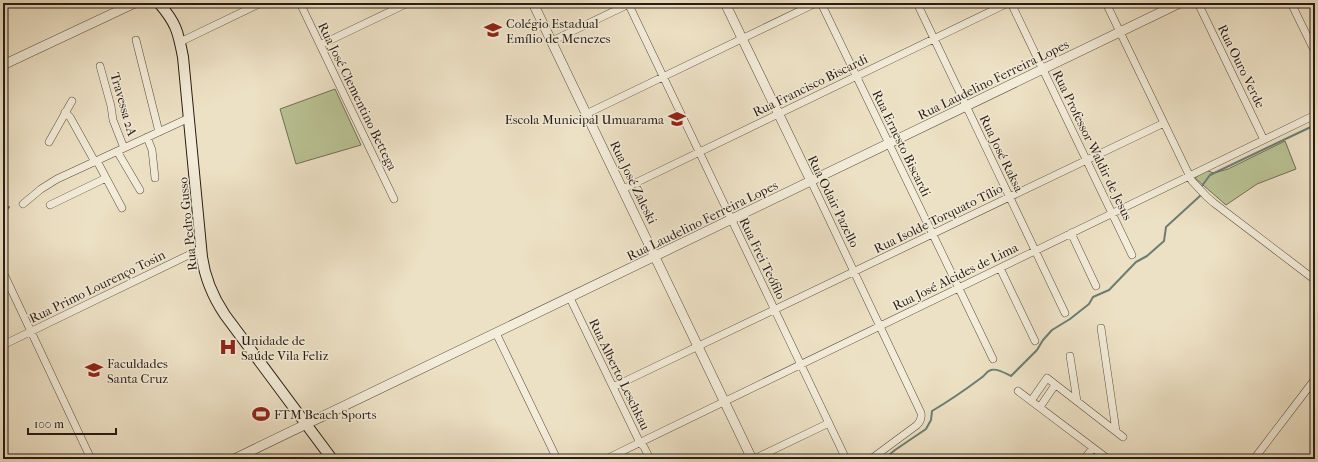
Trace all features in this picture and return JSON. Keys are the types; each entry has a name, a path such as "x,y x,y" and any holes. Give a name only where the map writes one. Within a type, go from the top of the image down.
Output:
{"main road":[{"name":"Rua Pedro Gusso","path":"151,3 163,17 180,42"},
{"name":"Rua Pedro Gusso","path":"159,3 175,24 184,64 201,249 205,275 210,290 219,307 332,459"}],"street":[{"path":"3,65 135,3"},
{"path":"180,42 261,3"},
{"name":"Rua José Clementino Bettega","path":"300,3 394,199"},
{"path":"320,45 408,3"},
{"name":"Rua José Zaleski","path":"533,3 753,459"},
{"path":"552,41 629,3"},
{"name":"Rua Frei Teófilo","path":"629,3 846,459"},
{"name":"Rua Odair Pazello","path":"725,3 920,410 922,418 920,422 872,459"},
{"path":"586,114 816,3"},
{"name":"Rua Ernesto Biscardi","path":"821,3 993,359"},
{"name":"Rua José Raksa","path":"917,3 1065,313"},
{"name":"Rua Francisco Biscardi","path":"623,189 1010,3"},
{"name":"Rua Professor Waldir de Jesus","path":"1010,3 1132,255"},
{"path":"1106,3 1190,176 1197,187 1206,197 1315,280"},
{"name":"Rua Laudelino Ferreira Lopes","path":"234,459 1180,3"},
{"name":"Rua Ouro Verde","path":"1198,3 1264,140"},
{"path":"1291,3 1315,52"},
{"path":"136,40 159,132"},
{"name":"Travessa 2A","path":"100,66 111,106 113,120 124,148"},
{"path":"48,142 72,101"},
{"path":"65,112 70,117 122,208"},
{"name":"Rua José Alcides de Lima","path":"606,459 1315,115"},
{"path":"23,204 34,194 49,184 189,118"},
{"name":"Rua Isolde Torquato Tílio","path":"613,387 1164,123"},
{"path":"147,138 152,150 155,178"},
{"path":"117,151 140,190"},
{"path":"50,205 106,178"},
{"path":"1071,234 1096,286"},
{"name":"Rua Primo Lourenço Tosin","path":"3,344 201,249"},
{"path":"1000,268 1035,341"},
{"path":"3,272 91,459"},
{"name":"Rua Alberto Leschkau","path":"570,298 640,443 650,459"},
{"path":"1101,328 1116,431"},
{"path":"496,333 557,459"},
{"path":"1070,356 1077,401"},
{"path":"1031,400 1047,378 1123,437"},
{"path":"1254,459 1315,379"},
{"path":"1040,407 1055,385"},
{"path":"1018,391 1108,459"},
{"path":"753,459 829,423"},
{"path":"1084,459 1093,448"}],"green space":[{"path":"335,89 361,145 296,164 280,109"},
{"path":"1285,141 1296,169 1257,184 1226,205 1195,178 1205,170 1214,173 1228,169"}],"waterway":[{"path":"1201,187 1210,175 1315,125"},
{"path":"884,459 926,429 931,420 932,411 969,387 988,371 1001,371 1011,376 1037,350 1052,330 1070,319 1089,304 1093,297 1109,290 1136,262 1147,256 1164,241 1166,227 1201,195 1201,193"},
{"path":"3,214 9,207"}],"place":[{"name":"Colégio Estadual Emílio de Menezes","path":"493,30"},
{"name":"Escola Municipal Umuarama","path":"677,119"},
{"name":"Unidade de Saúde Vila Feliz","path":"228,347"},
{"name":"Faculdades Santa Cruz","path":"94,370"},
{"name":"FTM Beach Sports","path":"261,414"}]}
